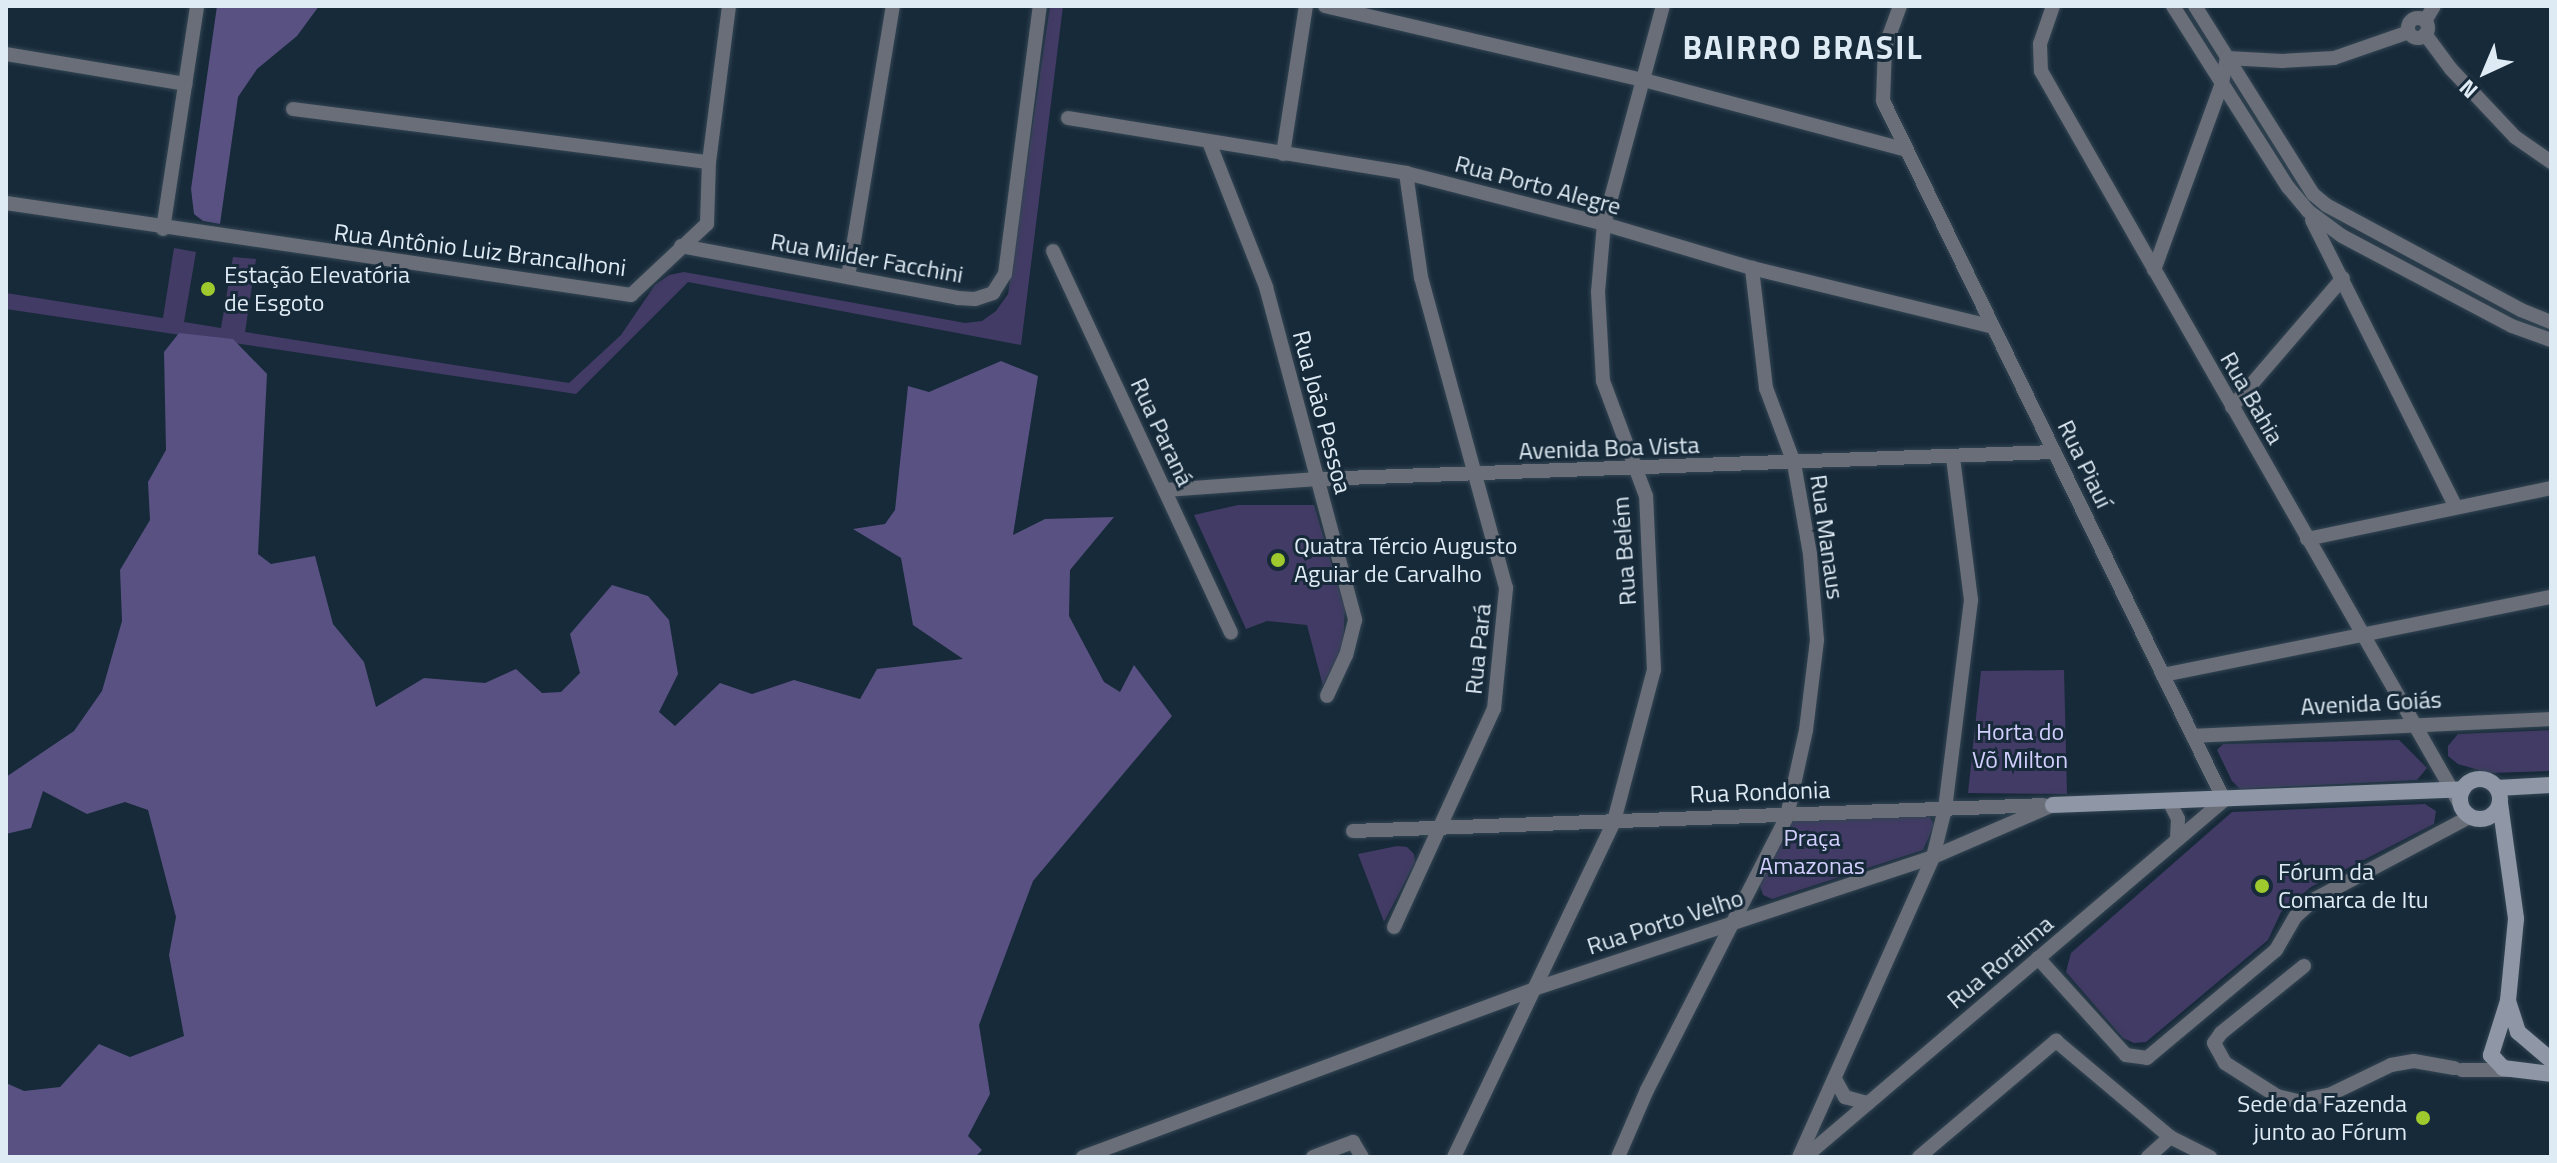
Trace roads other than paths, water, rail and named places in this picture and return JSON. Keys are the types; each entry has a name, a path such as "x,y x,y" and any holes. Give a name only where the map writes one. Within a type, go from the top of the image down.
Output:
{"street":[{"path":"163,229 197,6"},
{"name":"Rua Antônio Luiz Brancalhoni","path":"6,203 163,229 631,295 707,224 709,162 729,6"},
{"path":"848,277 893,6"},
{"name":"Rua Milder Facchini","path":"681,246 958,298 975,299 993,293 1005,274 1040,6"},
{"path":"1283,154 1306,6"},
{"path":"1325,6 1644,80 1904,149"},
{"name":"Rua Belém","path":"1454,1157 1614,821 1654,670 1646,496 1603,381 1598,292 1604,224 1663,6"},
{"name":"Rua Piauí","path":"1900,6 1885,47 1883,101 1990,326 2055,452 2224,800"},
{"name":"Rua Bahia","path":"2053,6 2040,44 2041,71 2413,724 2464,805"},
{"path":"2173,6 2288,187 2308,211 2455,505"},
{"path":"2195,6 2304,183 2326,205 2530,315 2551,322"},
{"path":"2227,58 2282,61 2334,58 2416,23 2434,6"},
{"path":"2416,23 2451,69 2515,137 2551,162"},
{"path":"6,54 186,84"},
{"path":"2154,270 2222,83 2227,58"},
{"path":"293,109 709,162"},
{"name":"Rua Porto Alegre","path":"1068,118 1406,173 1604,224 1752,268 1990,326"},
{"name":"Rua João Pessoa","path":"1209,142 1266,287 1355,620 1346,655 1327,696"},
{"name":"Rua Pará","path":"1394,927 1494,709 1506,588 1421,277 1406,173"},
{"path":"2308,211 2342,236 2525,332 2547,340 2551,354"},
{"path":"2335,263 2342,236 2351,218"},
{"name":"Rua Paraná","path":"1053,251 1231,632"},
{"name":"Rua Manaus","path":"1618,1157 1647,1090 1787,816 1806,730 1817,640 1810,554 1794,463 1766,388 1752,268"},
{"path":"2232,407 2343,278"},
{"path":"2525,332 2530,315"},
{"name":"Avenida Boa Vista","path":"1165,490 1318,479 1476,476 2055,452"},
{"path":"1802,1157 1933,857 1945,809 1971,600 1953,457"},
{"path":"2307,539 2455,505 2551,488"},
{"path":"2163,675 2551,597"},
{"name":"Avenida Goiás","path":"2193,736 2551,719"},
{"path":"2038,958 2126,1055 2147,1058 2276,950 2296,916 2315,899 2445,833 2464,805 2468,783 2484,779 2499,795 2516,919 2508,1001 2491,1055 2496,1064 2513,1070"},
{"path":"2499,795 2551,785"},
{"path":"2424,789 2492,816 2499,795"},
{"path":"2177,839 2178,819 2169,801 2424,789 2464,805 2495,831 2507,848"},
{"name":"Rua Roraima","path":"1802,1157 2224,800"},
{"name":"Rua Rondonia","path":"1353,831 2169,801"},
{"name":"Rua Porto Velho","path":"1083,1157 1534,989 1933,857 2053,805"},
{"path":"2304,966 2221,1033 2214,1043 2225,1063 2277,1096 2297,1101 2329,1095 2391,1065 2414,1061 2458,1069 2551,1074"},
{"path":"2508,1001 2523,1037 2526,1059 2513,1070"},
{"path":"2495,1036 2523,1037 2551,1060"},
{"path":"1919,1157 2056,1041 2170,1137 2210,1157"},
{"path":"1835,1079 1845,1097 1868,1103"},
{"path":"2148,1157 2170,1137"},
{"path":"1313,1157 1353,1142 1362,1157"}],"place":[{"name":"Estação Elevatória de Esgoto","path":"208,289"},
{"name":"Quatra Tércio Augusto Aguiar de Carvalho","path":"1278,560"},
{"name":"Fórum da Comarca de Itu","path":"2262,886"},
{"name":"Sede da Fazenda junto ao Fórum","path":"2423,1118"}],"district":[{"name":"BAIRRO BRASIL","path":"1803,47"}],"park label":[{"name":"Horta do Võ Milton","path":"2020,746"},
{"name":"Praça Amazonas","path":"1812,852"}]}
